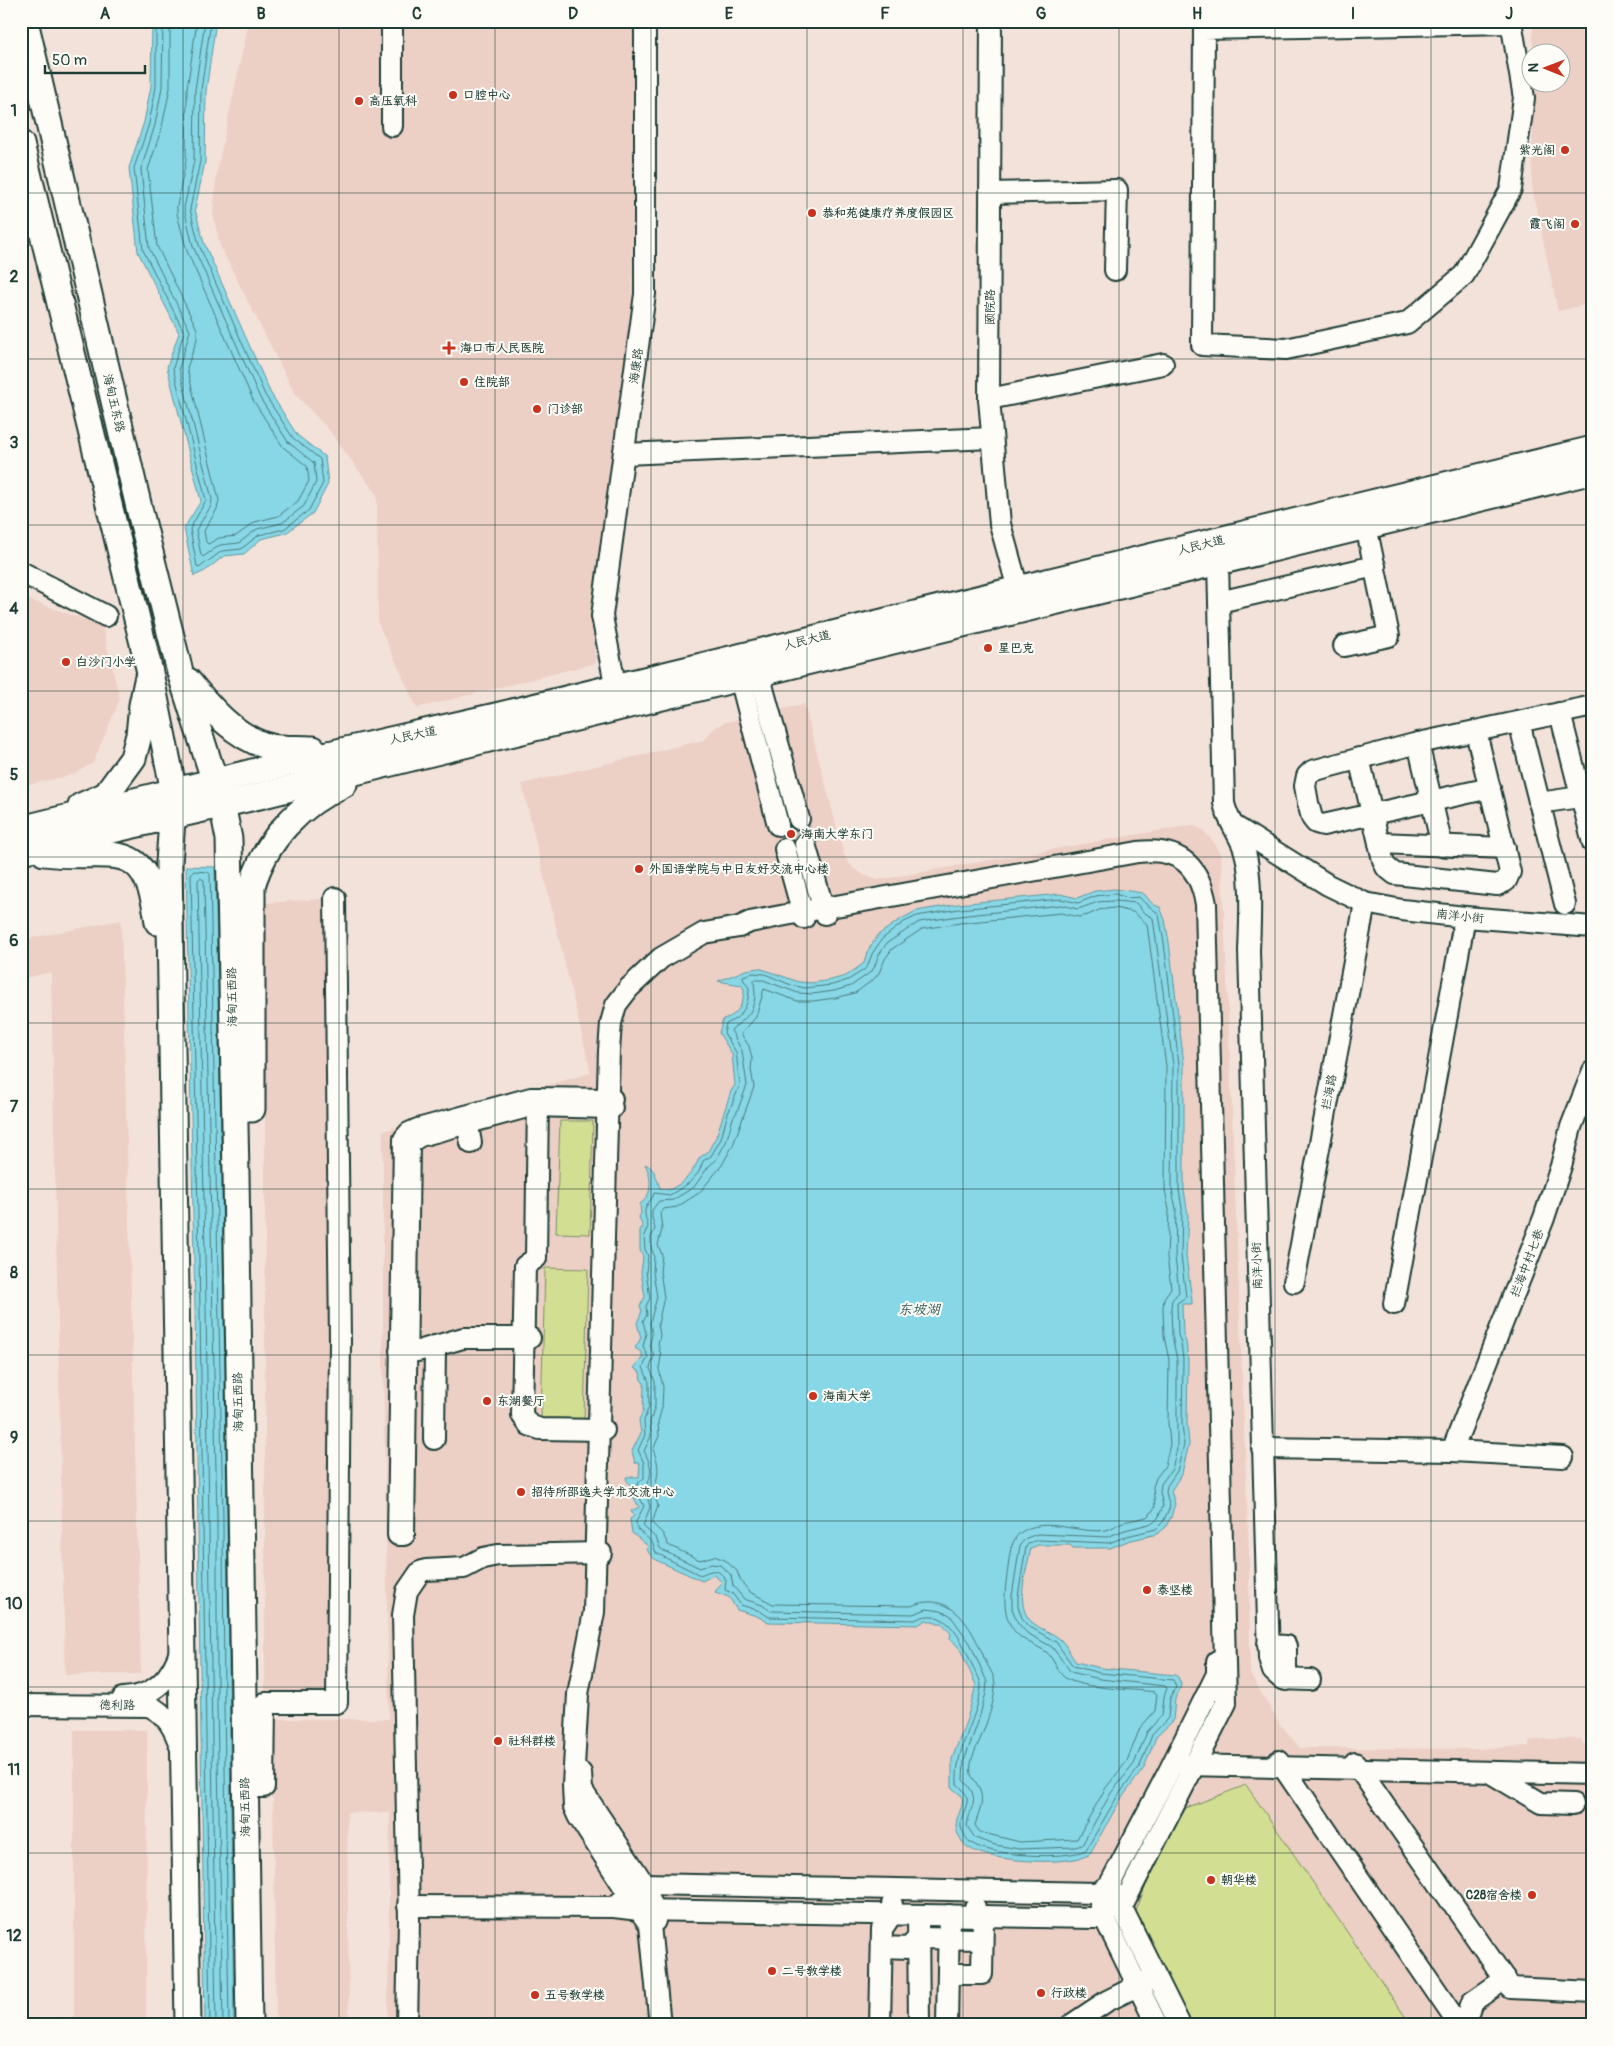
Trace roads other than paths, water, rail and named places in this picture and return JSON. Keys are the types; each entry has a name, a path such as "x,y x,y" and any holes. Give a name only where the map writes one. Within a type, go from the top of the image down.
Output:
{"main road":[{"name":"海甸五东路","path":"25,21 138,503 180,672 218,793"},
{"path":"21,144 150,668 173,803 169,863 188,2025"},
{"name":"人民大道","path":"26,839 218,793 373,767 618,697 1018,589 1593,449"},
{"name":"人民大道","path":"218,793 343,750 496,716 750,676 1593,471"},
{"path":"26,839 106,795 129,765 133,758 139,735 142,705 150,668"},
{"path":"180,672 206,704 228,725 258,742 271,747 343,750"},
{"path":"236,1174 252,1120 250,897 255,876 266,850 293,818 317,798 373,767"},
{"name":"海甸五西路","path":"218,793 229,839 236,1174 248,2025"},
{"path":"26,839 53,854 119,856 138,866 152,888 160,947 164,1104 172,1194 175,1207"}],"street":[{"path":"392,21 392,126"},
{"name":"海康路","path":"618,697 602,616 645,294 645,21"},
{"name":"颐院路","path":"991,21 989,399 1000,524 1018,589"},
{"path":"1511,22 1524,98 1511,188 1464,275 1407,323 1286,349 1202,345 1204,29 1357,24 1511,22"},
{"path":"991,193 1117,190 1115,270"},
{"path":"989,399 1164,364"},
{"path":"624,454 992,438"},
{"path":"1344,646 1389,636 1366,526"},
{"name":"南洋小街","path":"1218,562 1224,803 1231,823 1243,846 1248,871 1252,914 1249,951 1269,1663 1273,1671 1282,1679 1310,1680"},
{"path":"1219,602 1375,566"},
{"path":"21,572 106,616"},
{"path":"750,676 789,822"},
{"path":"1490,788 1323,825 1316,823 1312,818 1305,786 1307,776 1312,771 1418,743 1593,706"},
{"path":"1560,713 1587,796 1593,843"},
{"path":"1519,722 1565,904"},
{"path":"1359,758 1386,867 1395,874 1497,885 1506,881 1510,872 1476,732"},
{"path":"1418,743 1442,846"},
{"path":"1540,802 1587,796"},
{"name":"南洋小街","path":"1231,823 1248,836 1277,852 1328,885 1365,903 1402,910 1464,917 1593,927"},
{"path":"1379,843 1505,848"},
{"path":"797,851 814,913"},
{"path":"636,1902 918,1915 1094,1918 1103,1915 1124,1903 1226,1703 1206,904 1202,886 1193,870 1180,857 1166,852 1150,851 814,913"},
{"path":"660,2025 650,1925 636,1902 581,1786 584,1695 599,1621 598,1556 610,1104 609,1036 613,1014 622,997 641,975 669,952 704,932 740,927 750,922 1151,857 1165,858 1177,863 1188,874 1195,888 1198,902 1217,1674 1174,1762 1104,1889 1103,1915 1156,2025"},
{"path":"245,1822 250,1787 264,1787 265,1703 337,1703 340,1340 334,898"},
{"name":"拦海路","path":"1294,1282 1365,903"},
{"path":"1394,1304 1464,917"},
{"name":"拦海中村七巷","path":"1452,1451 1540,1227 1561,1166 1571,1127 1593,1071"},
{"path":"403,1351 398,1535 404,1535 403,1143 406,1136 415,1130 466,1120 531,1098 542,1102 610,1104"},
{"path":"542,1102 536,1258 525,1266 529,1409 532,1418 542,1422 601,1427"},
{"path":"466,1120 471,1143"},
{"path":"403,1351 418,1351 463,1338 527,1338"},
{"path":"434,1439 435,1346"},
{"path":"1262,1448 1452,1451 1563,1456"},
{"path":"412,2025 411,1906 403,1615 403,1602 410,1583 420,1572 426,1570 456,1569 483,1558 498,1555 598,1556"},
{"name":"德利路","path":"21,1698 136,1698 156,1688 168,1676 179,1657 182,1646"},
{"name":"德利路","path":"21,1704 149,1706 156,1709 167,1720 176,1735 183,1757"},
{"path":"1174,1762 1484,1769 1593,1774"},
{"path":"1284,1764 1464,2024"},
{"path":"1357,1766 1510,1988 1593,1992"},
{"path":"1484,1769 1593,1769"},
{"path":"1484,1769 1541,1803 1573,1804"},
{"path":"411,1906 636,1902 892,1889 975,1891 1104,1889 1121,1905 1180,2025"},
{"path":"880,2025 882,1929 892,1914 892,1889"},
{"path":"975,1891 975,1916"},
{"path":"636,1902 665,2025"},
{"path":"407,2025 411,1906"},
{"path":"918,1915 920,2025"},
{"path":"947,2025 949,1915"},
{"path":"948,1974 982,1974 983,1921 975,1916"},
{"path":"882,1947 909,1948 918,1938 982,1939"},
{"path":"1071,2025 1107,2001 1156,1976"},
{"path":"1464,2024 1472,2002 1505,1979"}],"water":[{"path":"152,21 216,21 206,91 205,162 195,209 204,243 270,392 297,435 325,457 328,484 313,513 286,533 261,539 244,554 224,556 205,571 194,576 184,528 201,501 167,367 179,333 138,252 129,168 144,122 151,86"},
{"path":"186,866 215,867 224,1301 234,2025 205,2025 195,1309"},
{"name":"东坡湖","path":"1115,889 1142,893 1153,904 1160,907 1165,920 1169,942 1184,1064 1184,1190 1188,1215 1186,1256 1192,1304 1182,1304 1183,1334 1188,1359 1187,1423 1189,1444 1182,1473 1171,1491 1175,1504 1165,1528 1157,1534 1128,1541 1110,1548 1073,1548 1070,1545 1038,1545 1031,1548 1023,1587 1023,1598 1027,1616 1033,1623 1060,1639 1076,1662 1101,1668 1175,1675 1181,1684 1175,1699 1173,1721 1156,1737 1144,1768 1121,1799 1089,1855 1063,1861 1028,1861 994,1857 979,1853 969,1848 959,1836 956,1825 962,1807 962,1796 952,1788 952,1759 967,1719 976,1685 960,1649 950,1638 951,1634 942,1623 926,1620 918,1625 768,1622 757,1616 737,1610 729,1597 715,1592 722,1582 714,1575 702,1581 658,1561 647,1550 648,1546 632,1533 630,1519 634,1516 631,1511 639,1507 626,1477 639,1477 640,1463 635,1463 632,1451 641,1433 639,1420 643,1411 644,1386 640,1372 634,1368 643,1357 641,1352 635,1348 641,1338 637,1323 642,1311 640,1306 645,1297 641,1273 643,1257 640,1250 640,1229 643,1228 639,1217 641,1213 640,1204 647,1196 650,1186 645,1164 654,1171 660,1188 669,1190 684,1180 700,1157 707,1153 716,1137 731,1091 735,1085 732,1054 719,1033 723,1019 733,1015 739,1008 743,999 744,989 741,985 718,981 746,970 759,968 799,982 812,983 831,980 846,976 864,963 867,952 878,935 916,911 958,904 1060,894 1077,898 1095,891"}],"tunnel":[{"path":"799,819 805,844"}],"place":[{"name":"口腔中心","path":"453,95"},
{"name":"高压氧科","path":"359,101"},
{"name":"紫光阁","path":"1565,150"},
{"name":"恭和苑健康疗养度假园区","path":"812,213"},
{"name":"霞飞阁","path":"1575,224"},
{"name":"海口市人民医院","path":"449,348"},
{"name":"住院部","path":"464,382"},
{"name":"门诊部","path":"537,409"},
{"name":"星巴克","path":"988,648"},
{"name":"白沙门小学","path":"66,662"},
{"name":"海南大学东门","path":"791,834"},
{"name":"外国语学院与中日友好交流中心楼","path":"639,869"},
{"name":"海南大学","path":"813,1396"},
{"name":"东湖餐厅","path":"487,1401"},
{"name":"招待所邵逸夫学术交流中心","path":"521,1492"},
{"name":"泰坚楼","path":"1147,1590"},
{"name":"社科群楼","path":"498,1741"},
{"name":"朝华楼","path":"1211,1880"},
{"name":"C28宿舍楼","path":"1532,1895"},
{"name":"二号教学楼","path":"772,1971"},
{"name":"行政楼","path":"1041,1993"},
{"name":"五号教学楼","path":"535,1995"}]}
